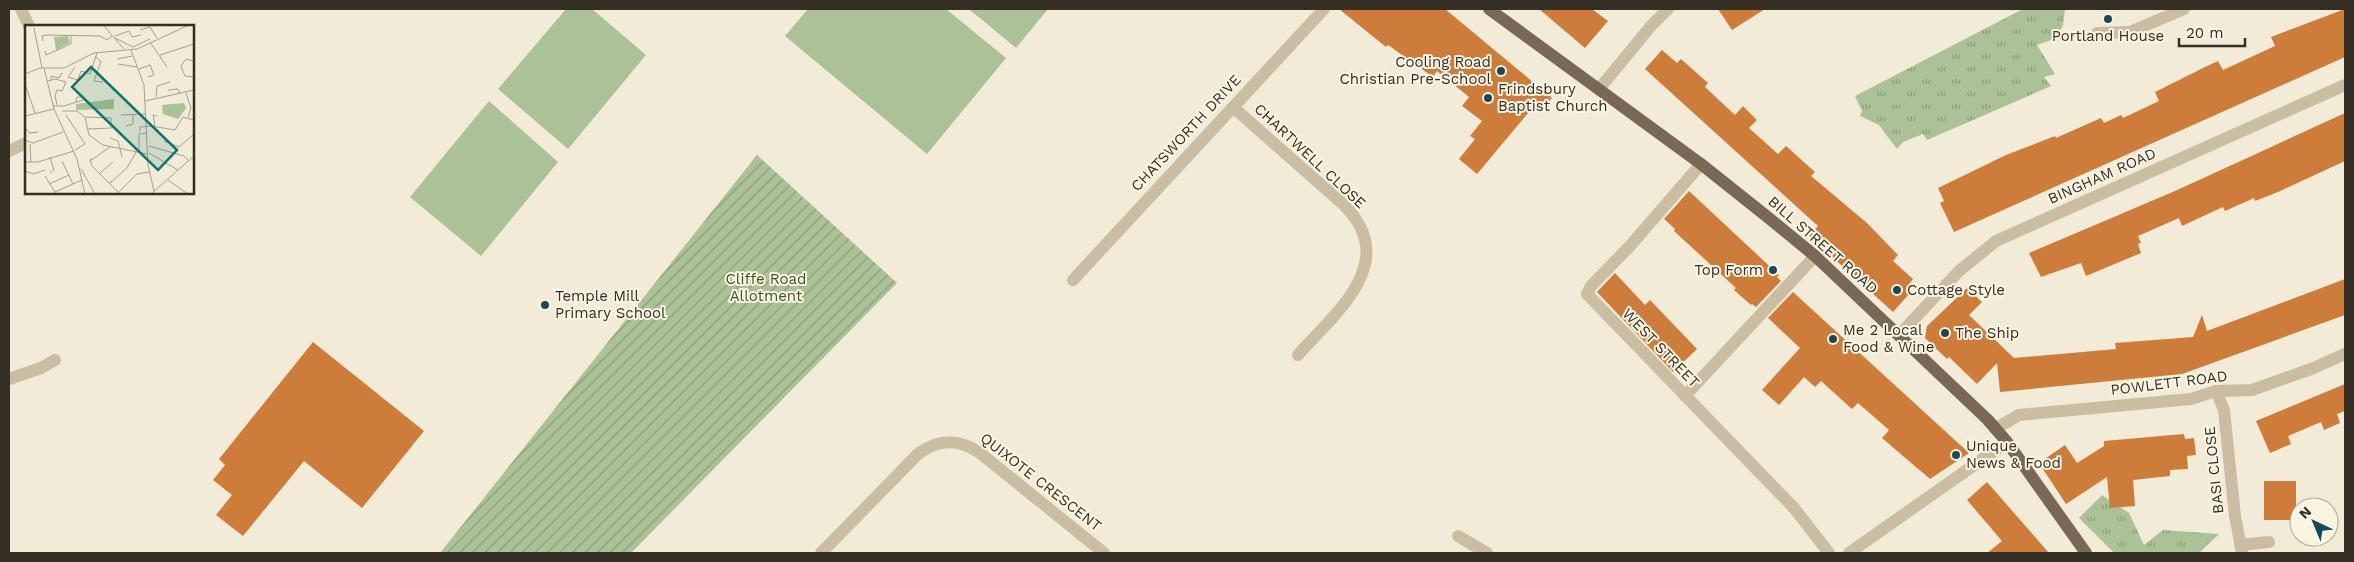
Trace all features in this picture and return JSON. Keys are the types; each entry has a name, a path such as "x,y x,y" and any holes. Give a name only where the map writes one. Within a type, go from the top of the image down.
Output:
{"main road":[{"name":"BILL STREET ROAD","path":"1489,9 1701,164 1815,256 1899,335 2007,442 2086,553"}],"street":[{"path":"21,9 29,25"},
{"name":"CHATSWORTH DRIVE","path":"1072,280 1324,9"},
{"path":"1599,89 1651,26 1668,9"},
{"path":"2097,33 2130,32 2184,9"},
{"name":"BINGHAM ROAD","path":"1899,335 1959,271 1996,241 2345,86"},
{"name":"CHARTWELL CLOSE","path":"1233,107 1348,210 1360,224 1364,236 1367,261 1358,286 1298,356"},
{"path":"9,151 25,143"},
{"name":"WEST STREET","path":"1701,164 1629,247 1591,286 1587,294 1794,508 1828,553"},
{"path":"1685,396 1815,256"},
{"name":"POWLETT ROAD","path":"1995,429 2019,415 2191,400 2216,391 2252,390 2311,369 2345,354"},
{"path":"9,379 41,368 56,360"},
{"name":"BASI CLOSE","path":"2216,391 2224,410 2241,549 2270,542"},
{"name":"QUIXOTE CRESCENT","path":"820,553 918,454 936,443 947,441 970,446 980,453 1104,553"},
{"path":"1849,553 2007,442"},
{"path":"1458,536 1487,553"}],"green space":[{"path":"566,9 592,9 646,55 568,149 498,89"},
{"path":"808,9 946,9 1006,58 927,154 785,36"},
{"path":"969,9 1048,9 1016,48"},
{"path":"2023,9 2065,9 2063,25 2057,38 2037,45 2055,74 2044,77 2051,86 1927,140 1923,134 1903,142 1897,149 1879,125 1860,116 1862,111 1855,96"},
{"path":"489,101 558,162 481,256 410,197"},
{"name":"Cliffe Road Allotment","path":"757,155 897,283 631,553 440,553"},
{"path":"2102,495 2129,513 2144,545 2163,530 2219,534 2199,553 2114,553 2079,518"}],"building":[{"path":"1339,9 1445,9 1552,98 1540,113 1533,107 1477,174 1459,159 1475,139 1470,136 1482,121 1462,106 1469,97 1437,71 1433,77 1388,45 1386,47"},
{"path":"1539,9 1592,9 1608,21 1585,48"},
{"path":"1718,9 1765,9 1732,30"},
{"path":"2345,9 2345,57 1954,232 1940,203 1944,201 1938,188 2006,155 2055,136 2056,138 2101,118 2104,123 2121,115 2123,118 2159,101 2155,92 2201,69 2218,61 2223,70 2275,46 2271,37"},
{"path":"1662,50 1677,63 1681,59 1708,83 1705,87 1735,115 1743,106 1757,120 1749,128 1778,154 1786,146 1815,172 1811,176 1867,223 1898,255 1893,261 1913,279 1906,288 1911,292 1893,312 1809,236 1818,226 1645,69"},
{"path":"2345,113 2345,161 2255,201 2254,198 2225,211 2223,207 2182,226 2179,218 2138,236 2141,243 2138,244 2141,253 2086,276 2081,263 2041,277 2029,253 2175,191"},
{"path":"1689,191 1779,275 1777,277 1781,281 1756,307 1734,290 1736,288 1674,231 1675,229 1664,219"},
{"path":"1615,273 1645,305 1650,300 1697,349 1673,372 1597,292"},
{"path":"2345,279 2345,315 2182,374 2000,392 1997,363 1977,384 1949,357 1947,359 1925,338 1927,326 1967,288 1982,302 1969,315 2014,358 2116,349 2115,343 2193,337 2202,315 2207,331"},
{"path":"1793,292 1969,453 1930,479 1882,438 1889,430 1858,403 1852,409 1821,381 1815,387 1804,377 1779,405 1762,390 1800,348 1768,318"},
{"path":"313,342 424,431 362,508 304,461 243,536 216,515 232,495 213,480 225,465 219,459"},
{"path":"2345,384 2345,411 2337,414 2340,423 2324,430 2321,422 2288,436 2291,444 2270,453 2256,421"},
{"path":"2184,434 2185,439 2194,438 2196,455 2187,456 2188,469 2170,470 2170,476 2133,480 2135,506 2110,508 2107,477 2066,504 2039,463 2065,445 2077,463 2104,446 2104,441"},
{"path":"2264,481 2296,481 2296,497 2289,497 2289,520 2264,520"},
{"path":"1987,482 2049,553 1987,553 2002,541 1967,500"}],"place":[{"name":"Portland House","path":"2108,19"},
{"name":"Cooling Road Christian Pre-School","path":"1501,71"},
{"name":"Frindsbury Baptist Church","path":"1488,98"},
{"name":"Top Form","path":"1773,270"},
{"name":"Cottage Style","path":"1897,290"},
{"name":"Temple Mill Primary School","path":"545,305"},
{"name":"The Ship","path":"1945,333"},
{"name":"Me 2 Local Food & Wine","path":"1833,339"},
{"name":"Unique News & Food","path":"1956,455"}]}
